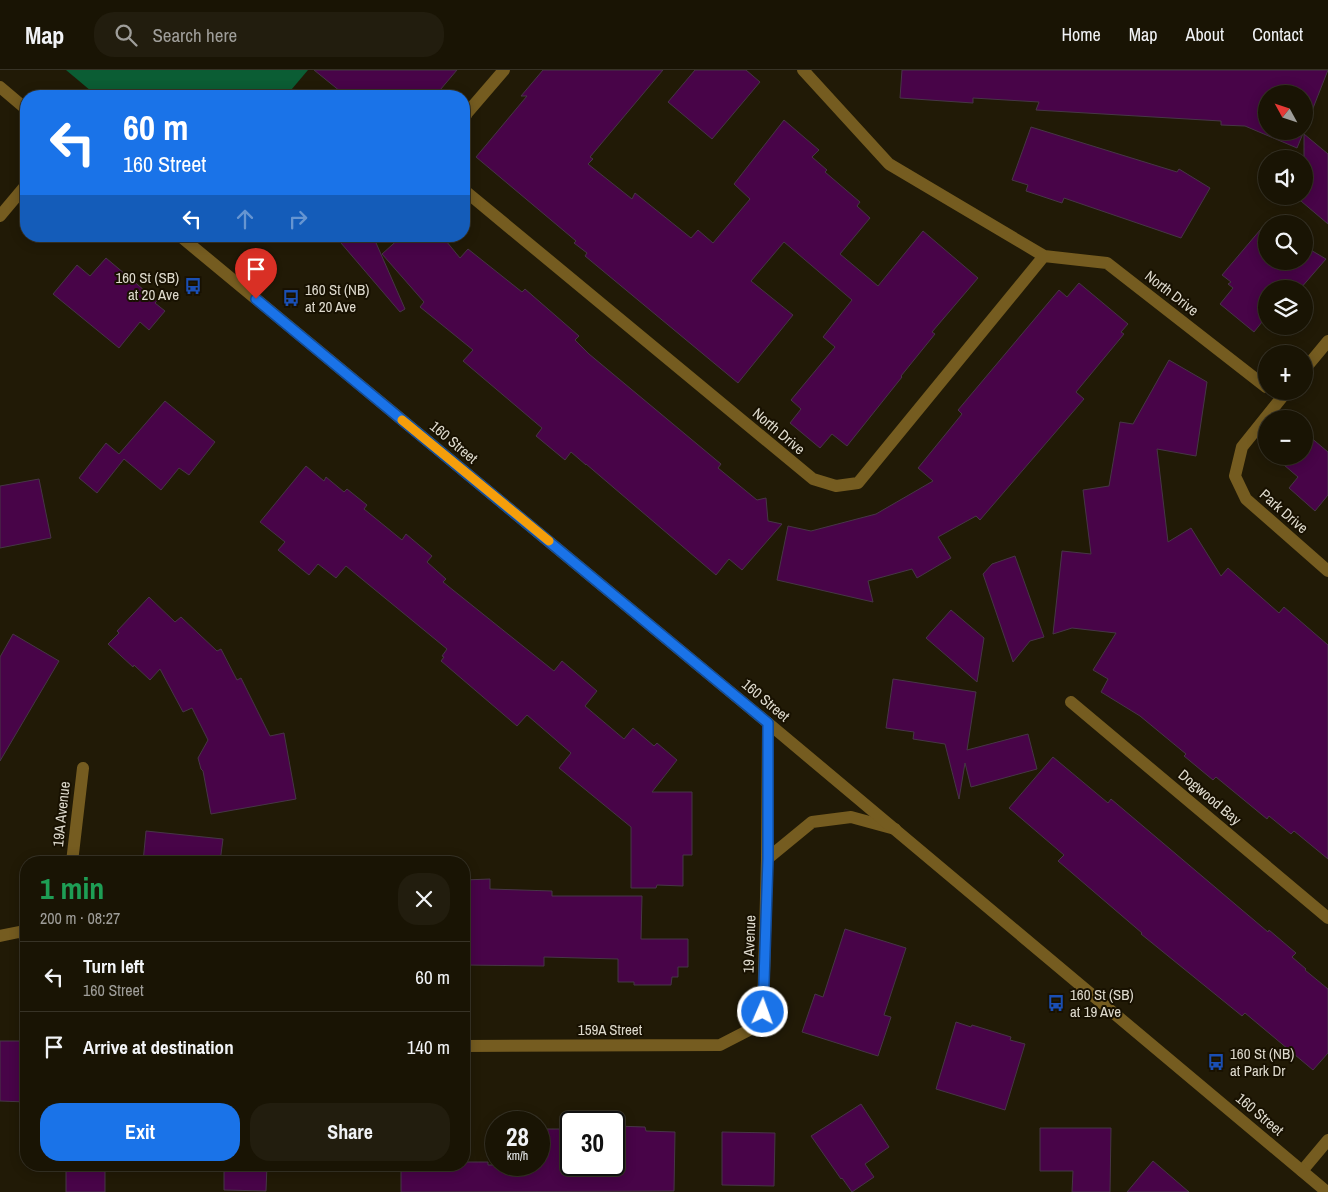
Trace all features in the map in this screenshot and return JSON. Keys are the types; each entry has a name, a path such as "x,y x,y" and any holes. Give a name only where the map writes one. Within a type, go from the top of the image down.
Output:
{"street":[{"path":"470,110 504,70"},
{"name":"North Drive","path":"803,70 889,164 1044,256 1107,263 1258,381"},
{"path":"0,87 20,104"},
{"path":"0,216 20,192"},
{"name":"North Drive","path":"470,195 812,479 836,486 858,483 1044,256"},
{"name":"160 Street","path":"187,242 768,723 1327,1192"},
{"path":"1313,359 1328,341"},
{"name":"Park Drive","path":"1275,400 1242,447 1235,476 1246,499 1328,571"},
{"name":"Dogwood Bay","path":"1071,702 1328,918"},
{"name":"19 Avenue","path":"753,1028 763,1012 768,859 768,723"},
{"name":"19A Avenue","path":"73,856 83,768"},
{"path":"768,859 812,822 851,817 895,829"},
{"path":"0,936 20,932"},
{"name":"159A Street","path":"470,1046 720,1045 753,1028"},
{"path":"1302,1171 1328,1140"}],"green space":[{"path":"66,70 308,70 291,90 90,90"}],"building":[{"path":"314,70 457,70 440,90 339,90"},
{"path":"543,70 663,70 590,157 593,159 588,164 632,199 635,193 691,238 698,230 713,243 750,199 734,184 784,120 819,150 812,157 827,170 825,172 860,202 857,206 870,218 840,254 878,286 923,231 978,278 932,332 935,334 847,446 832,434 820,448 790,423 801,409 791,400 835,347 823,337 852,300 784,242 751,281 793,315 738,383 585,256 587,253 574,243 576,241 476,157 527,96 521,96"},
{"path":"695,70 746,70 760,82 712,139 668,102"},
{"path":"902,70 1328,70 1313,108 1313,85 1258,85 1258,132 1245,126 1221,125 1221,121 1036,110 1039,102 973,98 973,103 900,98"},
{"path":"1031,127 1177,172 1179,169 1210,188 1181,238 1064,198 1062,203 1026,191 1028,185 1012,180"},
{"path":"1278,140 1300,140 1297,148"},
{"path":"1304,140 1311,140 1328,154 1328,224 1306,205 1313,205 1313,150 1304,150"},
{"path":"1258,232 1258,270 1313,270 1313,251 1326,259 1308,280 1258,280 1258,327 1254,332 1220,304 1233,288 1228,284 1231,282 1222,275"},
{"path":"340,242 376,242 405,309 400,312"},
{"path":"395,242 447,242 460,258 468,249 522,292 525,289 579,336 575,340 589,354 721,464 718,468 757,500 766,498 768,521 782,524 742,570 729,559 716,575 571,452 565,460 536,436 542,428 463,361 473,350 420,307 424,302 382,254"},
{"path":"106,258 157,301 155,303 165,311 149,330 140,322 119,348 53,294 77,265 90,276"},
{"path":"1079,283 1128,324 1121,332 1124,334 1076,392 1084,399 980,520 976,516 938,537 951,558 917,578 912,569 868,581 873,602 777,580 788,526 811,531 876,514 933,481 918,468 962,414 958,410 1059,290 1067,297"},
{"path":"1169,360 1207,382 1196,456 1157,449 1168,542 1191,528 1221,576 1228,568 1279,613 1284,607 1328,645 1328,859 1294,831 1291,834 1269,816 1267,819 1216,777 1213,780 1184,756 1186,754 1140,716 1101,692 1108,679 1093,670 1116,633 1072,628 1053,634 1062,551 1091,554 1083,490 1109,486 1120,422 1133,424"},
{"path":"165,401 215,442 189,475 179,468 161,490 124,459 97,493 79,478 106,443 119,454"},
{"path":"1313,439 1328,452 1328,495 1315,511 1289,488 1298,477 1284,465 1313,465"},
{"path":"306,466 324,481 326,477 344,492 347,489 367,505 364,509 402,540 406,534 432,556 427,562 446,579 443,582 554,671 562,661 597,691 585,706 624,739 633,728 654,746 657,743 677,760 652,792 692,792 692,855 683,855 683,886 657,885 656,888 631,888 631,827 559,768 571,753 527,715 517,726 441,661 447,649 346,566 336,578 318,564 309,575 278,550 285,542 260,522"},
{"path":"39,479 51,538 0,548 0,486"},
{"path":"1015,556 1044,637 1030,641 1013,662 983,574 992,564"},
{"path":"149,597 175,622 181,617 217,651 221,649 237,680 241,678 270,736 284,733 296,799 211,814 203,771 198,758 208,740 192,708 183,712 160,669 150,680 108,644 119,633 117,631"},
{"path":"951,610 984,638 977,682 926,638"},
{"path":"13,634 59,661 0,761 0,657"},
{"path":"893,679 976,692 967,750 1028,734 1037,769 971,787 965,763 959,799 945,744 913,739 914,732 886,728"},
{"path":"1053,757 1108,803 1111,799 1268,932 1269,930 1296,953 1292,957 1305,970 1328,989 1328,1053 1313,1070 1245,1013 1242,1016 1141,934 1058,861 1064,855 1009,808"},
{"path":"146,831 223,839 221,856 144,856"},
{"path":"490,879 490,889 552,891 552,896 642,896 641,939 688,939 688,967 678,967 678,977 672,977 671,985 634,985 634,982 618,982 618,959 544,957 544,966 470,965 470,880"},
{"path":"845,929 906,948 884,1015 891,1017 878,1056 802,1032 815,994 823,997"},
{"path":"956,1022 1011,1037 1010,1040 1025,1044 1005,1110 936,1089"},
{"path":"0,1041 20,1041 20,1102 0,1101"},
{"path":"861,1104 889,1147 865,1164 874,1177 852,1192 811,1136"},
{"path":"625,1126 645,1127 646,1131 675,1132 674,1191 401,1192 401,1171 470,1171 470,1162 485,1162 485,1176 550,1176 550,1129 560,1129 560,1176 625,1176"},
{"path":"1040,1128 1111,1128 1110,1192 1072,1192 1073,1171 1040,1171"},
{"path":"722,1132 775,1133 774,1186 722,1185"},
{"path":"1153,1161 1189,1192 1127,1192"},
{"path":"66,1171 105,1171 105,1192 66,1192"},
{"path":"224,1171 267,1171 266,1191 224,1190"}],"slow traffic":[{"path":"402,420 549,541"}],"place":[{"name":"160 St (SB) at 20 Ave","path":"193,286"},
{"name":"160 St (NB) at 20 Ave","path":"291,298"},
{"name":"160 St (SB) at 19 Ave","path":"1056,1003"},
{"name":"160 St (NB) at Park Dr","path":"1216,1062"}],"route":[{"path":"256,299 768,723 768,859 763,1012"}]}
